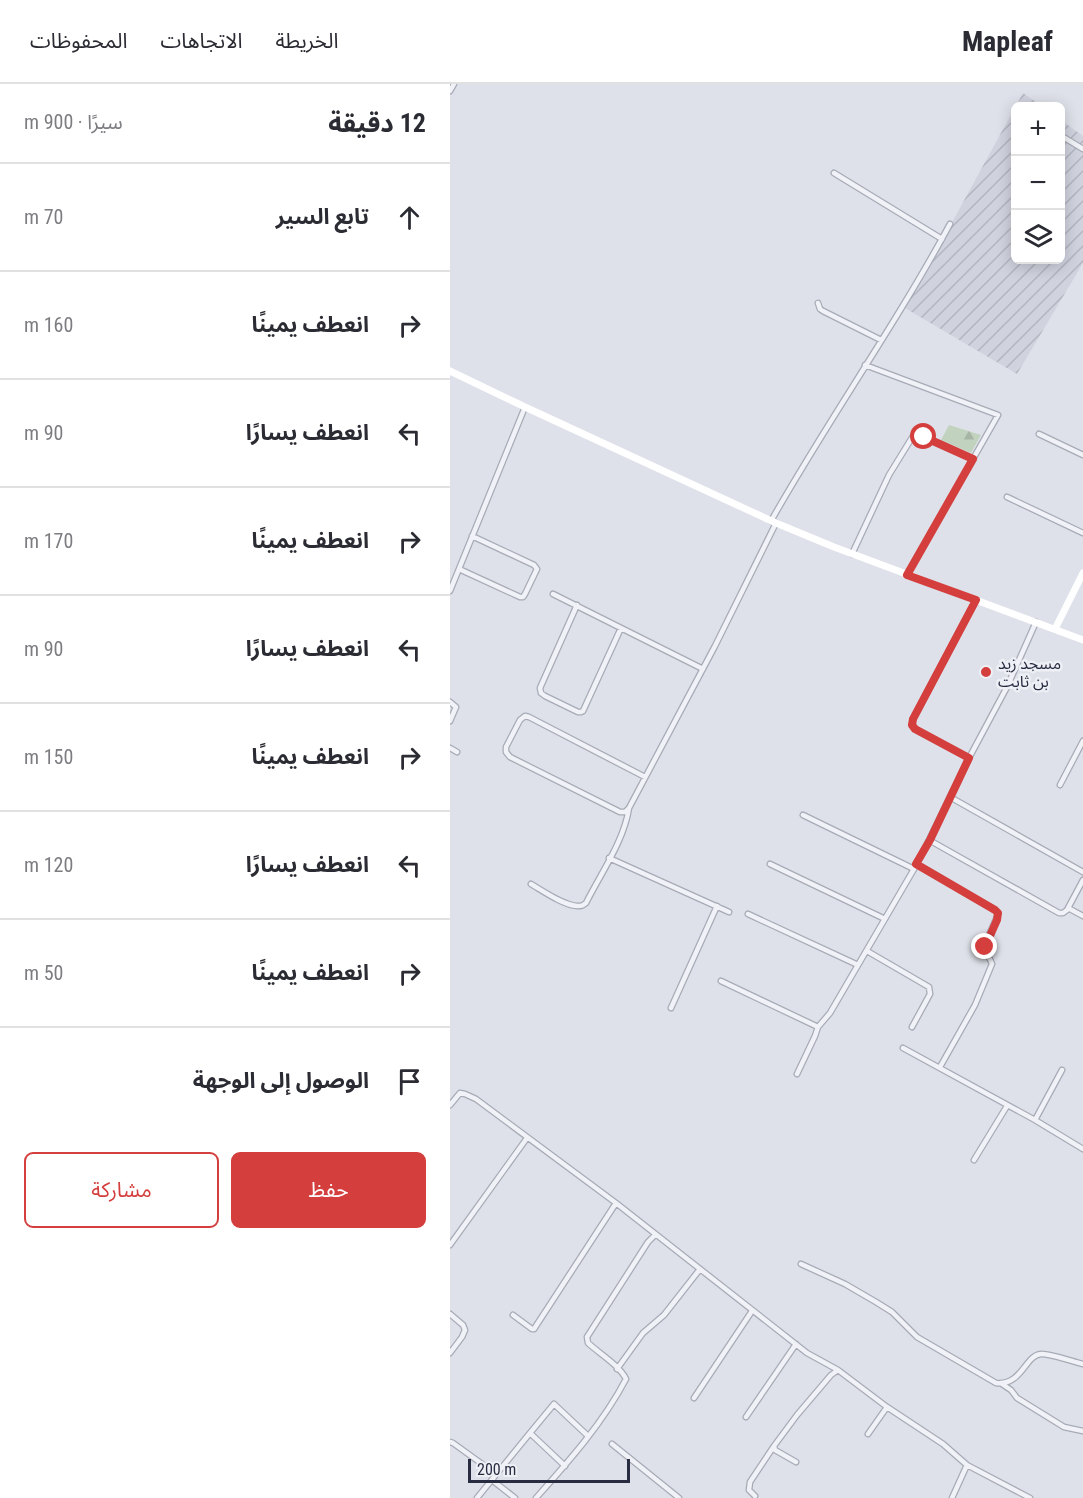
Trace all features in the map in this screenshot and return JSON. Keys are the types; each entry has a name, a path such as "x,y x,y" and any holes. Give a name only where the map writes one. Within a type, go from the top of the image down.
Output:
{"main road":[{"path":"450,371 774,522 852,554 1083,640"},
{"path":"1055,629 1083,573"}],"street":[{"path":"450,91 454,84"},
{"path":"1065,138 1083,148"},
{"path":"834,173 942,238"},
{"path":"531,884 574,906 586,903 625,826 629,808 703,669 801,469 950,224"},
{"path":"819,303 823,311 881,340"},
{"path":"865,365 998,416 907,575"},
{"path":"450,591 525,407"},
{"path":"852,554 888,475 913,436 918,434 973,459"},
{"path":"1039,434 1083,455"},
{"path":"1007,498 1083,533"},
{"path":"459,569 523,597 537,569 534,565 472,536"},
{"path":"554,594 703,669"},
{"path":"969,758 915,729 912,725 913,719 976,600"},
{"path":"577,605 540,688 541,693 545,696 578,712 583,711 621,628"},
{"path":"797,1074 816,1036 818,1027 830,1013 930,840 969,758 1007,687 1036,622"},
{"path":"450,702 456,706 450,721"},
{"path":"629,808 625,812 620,812 510,757 506,752 506,747 520,720 525,716 530,717 645,777"},
{"path":"1060,784 1083,741"},
{"path":"450,748 457,752"},
{"path":"950,797 1083,872"},
{"path":"803,815 915,867 998,913 985,947 992,964 975,1005 940,1067"},
{"path":"930,840 1059,913 1063,913 1068,908 1083,880"},
{"path":"609,858 729,912"},
{"path":"770,864 885,919"},
{"path":"671,1008 717,906"},
{"path":"1068,908 1083,916"},
{"path":"748,914 858,965"},
{"path":"867,951 929,987 930,994 912,1027"},
{"path":"721,981 818,1027"},
{"path":"903,1048 1035,1120 1083,1149"},
{"path":"1035,1120 1062,1070"},
{"path":"451,1103 460,1093 470,1096 616,1203 807,1353 838,1370 887,1407 943,1444 967,1465 1030,1498"},
{"path":"974,1160 1007,1106"},
{"path":"450,1245 527,1138"},
{"path":"513,1315 534,1329 616,1203"},
{"path":"536,1498 565,1466 608,1410 626,1379 588,1343 587,1337 648,1242 656,1234"},
{"path":"801,1264 845,1284 876,1302 892,1312 917,1337 984,1377 1002,1384 1017,1398 1064,1427 1083,1431"},
{"path":"617,1369 643,1334 664,1315 700,1269"},
{"path":"694,1398 752,1311"},
{"path":"450,1314 463,1325 465,1330 450,1353"},
{"path":"746,1417 796,1344"},
{"path":"1002,1384 1022,1372 1032,1357 1041,1354 1083,1364"},
{"path":"754,1496 749,1490 750,1482 774,1446 797,1415 831,1375 838,1370"},
{"path":"477,1498 554,1404 588,1436"},
{"path":"868,1434 887,1407"},
{"path":"530,1433 565,1466"},
{"path":"450,1442 496,1474"},
{"path":"612,1443 679,1498"},
{"path":"774,1446 776,1450 796,1462"},
{"path":"952,1498 967,1465"},
{"path":"492,1480 515,1498"}],"shaded area":[{"path":"1023,93 1036,102 1018,102"},
{"path":"1011,115 1011,264 1065,264 1065,123 1083,136 1083,263 1017,374 905,308"}],"green space":[{"path":"949,425 981,435 971,453 941,440"}],"place":[{"name":"مسجد زيد بن ثابت","path":"986,672"}],"route":[{"path":"924,437 973,459 907,575 976,600 913,719 912,725 915,729 969,758 916,864 998,913 985,947"}]}
